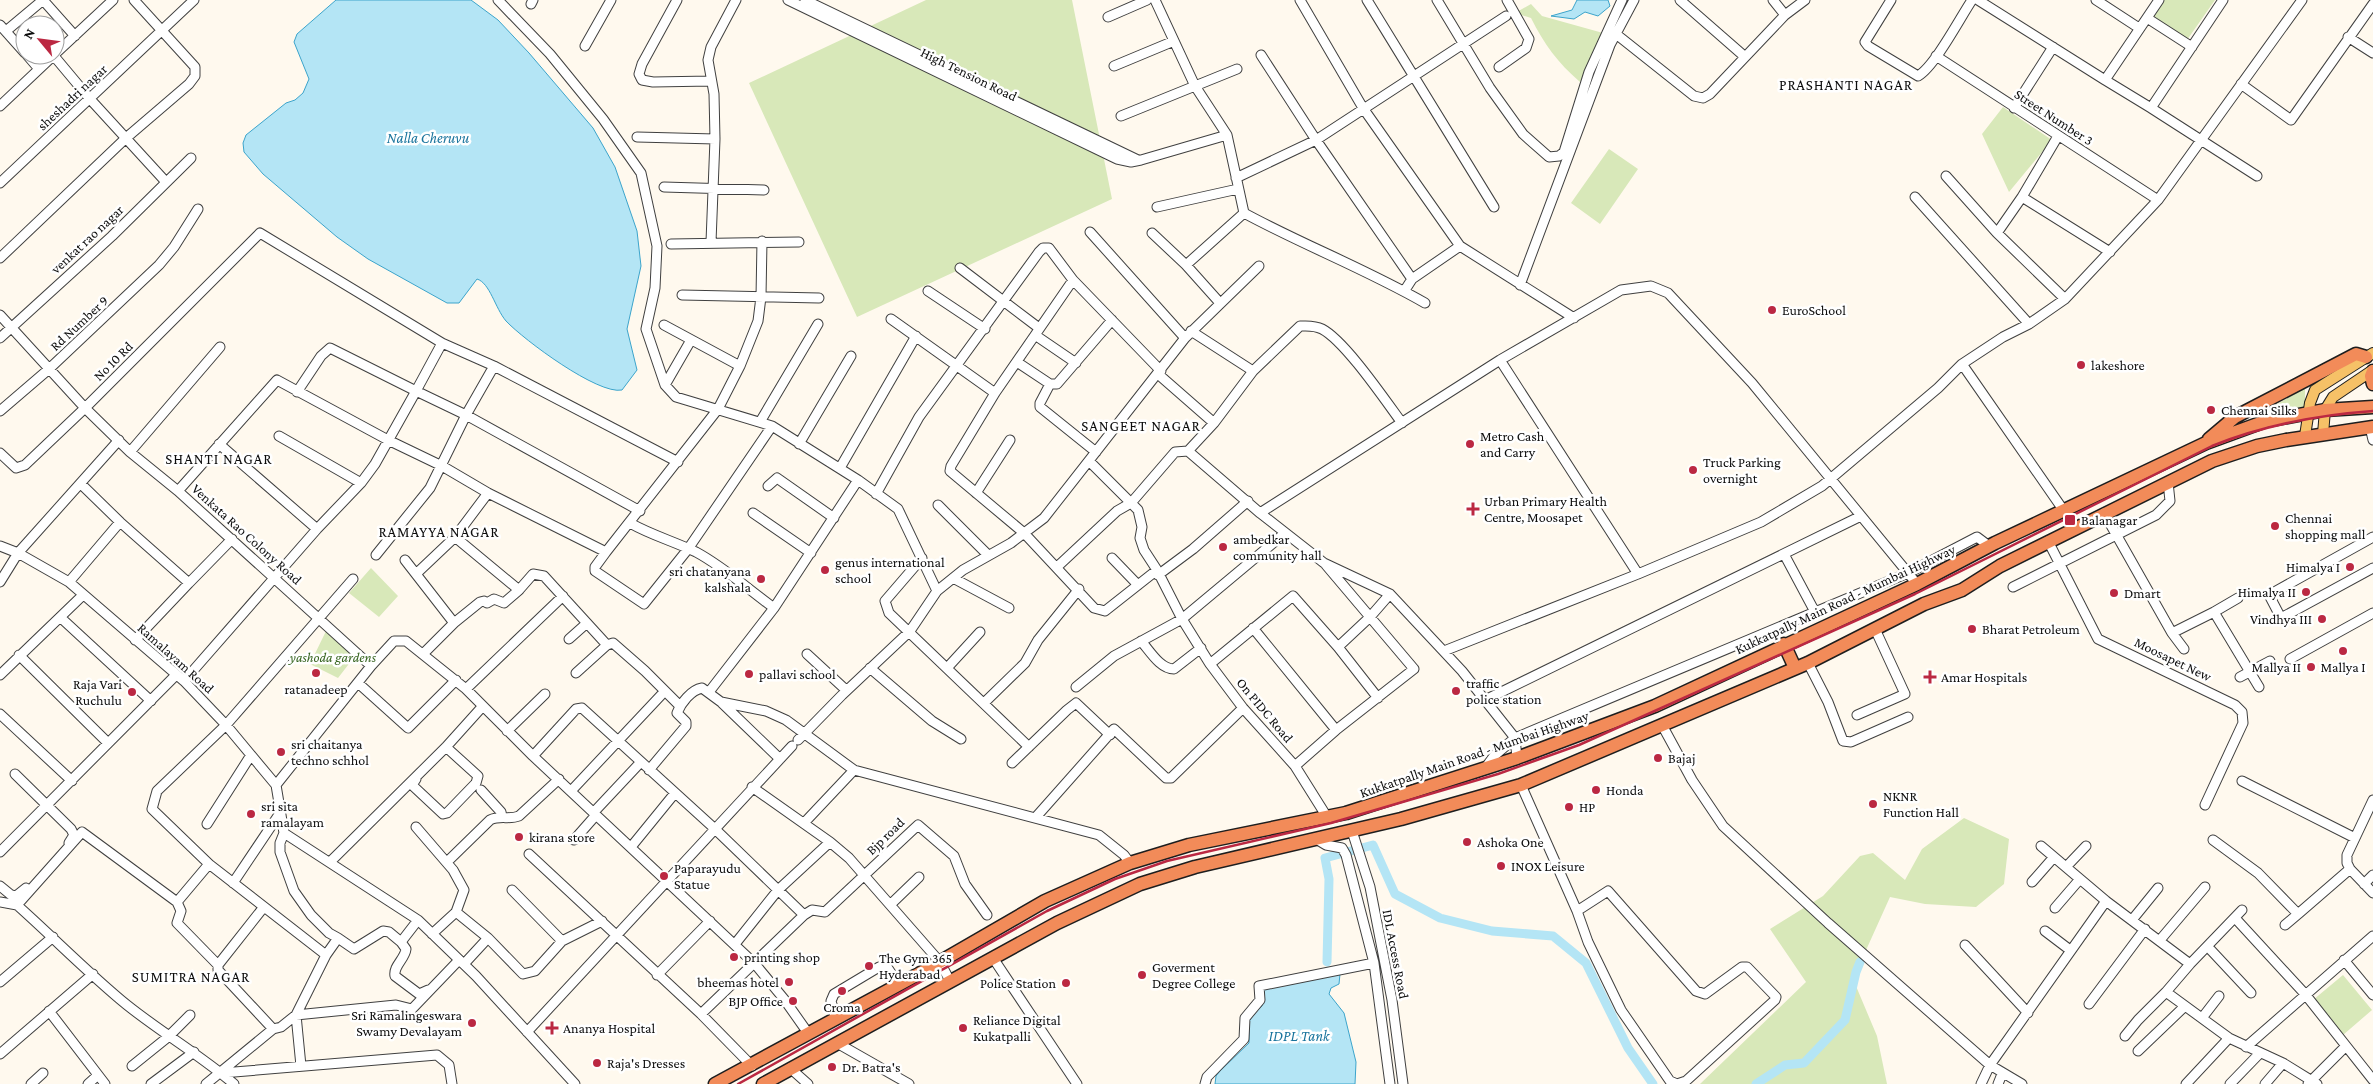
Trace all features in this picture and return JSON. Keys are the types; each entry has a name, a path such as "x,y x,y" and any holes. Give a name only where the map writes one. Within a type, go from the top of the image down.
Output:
{"highway":[{"path":"2206,442 2220,427 2235,417 2306,378 2356,354 2370,355"},
{"path":"2373,370 2371,376 2373,384"},
{"name":"Kukkatpally Main Road - Mumbai Highway","path":"715,1084 752,1066 808,1033 924,972 1045,901 1130,863 1189,845 1346,813 1517,758 1655,706 1784,644 1917,584 1989,546 2206,442 2266,420 2325,410 2373,407"},
{"path":"763,1084 1057,923 1140,884 1195,867 1316,839 1354,837 1521,785 1795,668 1875,630 1924,604 1962,590 2000,566 2048,541 2212,461 2257,446 2305,436 2372,431"},
{"path":"1784,644 1795,668"},
{"path":"924,972 934,990"}],"main road":[{"path":"2305,436 2312,395 2319,386 2370,355"},
{"path":"2323,434 2325,410 2332,397 2373,370"}],"street":[{"path":"15,42 3,28 43,0 75,36"},
{"path":"65,45 113,0"},
{"path":"0,258 126,138 196,76 195,67 134,0"},
{"name":"sheshadri nagar","path":"0,183 194,0"},
{"path":"498,0 550,54 604,119 641,173 657,246 655,288 646,329 665,385 676,397 772,426 840,468 898,509 937,591"},
{"path":"585,46 610,0"},
{"path":"677,0 642,64 639,74 642,80 653,82 711,81"},
{"path":"711,242 715,139 714,94 708,60 712,47 736,0"},
{"name":"High Tension Road","path":"788,0 816,10 1123,154 1141,160 1227,135"},
{"name":"High Tension Road","path":"805,0 816,10"},
{"path":"1108,17 1148,0"},
{"path":"1155,0 1195,86 1227,135 1244,212 1284,235 1405,290 1425,303"},
{"path":"1300,0 1363,108 1460,246 1574,318"},
{"path":"1367,0 1494,207"},
{"path":"1437,0 1490,88 1524,134 1549,157 1559,156 1564,152 1589,72 1622,0"},
{"path":"1499,67 1526,48 1529,39 1507,0"},
{"path":"1520,285 1560,175 1616,34 1634,0"},
{"path":"1680,0 1744,56"},
{"path":"1772,0 1785,15"},
{"path":"1616,34 1694,96 1703,98 1710,94 1744,56 1785,15 1805,0"},
{"path":"1891,0 1865,42 1868,46 1918,76 1923,73 1936,56 1972,0"},
{"path":"1978,0 2257,176"},
{"path":"2096,0 2140,28"},
{"path":"2105,80 2159,0"},
{"path":"2151,108 2223,0"},
{"path":"1444,651 1638,574 1761,522 1832,480 1938,388 1962,364 2003,336 2029,324 2065,299 2158,200 2202,140 2297,2"},
{"path":"2241,84 2291,120 2373,4"},
{"path":"1236,178 1316,140 1506,16"},
{"path":"2147,18 2192,47"},
{"path":"2348,37 2373,54"},
{"path":"1114,66 1174,41"},
{"path":"2014,108 2053,47"},
{"path":"1261,55 1316,140 1412,279"},
{"name":"Street Number 3","path":"1936,56 2158,200"},
{"path":"36,65 39,69"},
{"path":"2,101 43,65"},
{"path":"62,65 90,99 166,182"},
{"path":"1121,116 1237,69"},
{"path":"1997,233 2058,136"},
{"path":"637,137 715,139"},
{"name":"venkat rao nagar","path":"0,338 112,236 192,158"},
{"path":"1946,176 1997,233 2065,299"},
{"path":"664,187 764,190"},
{"path":"1157,206 1238,189"},
{"path":"1915,196 2029,324"},
{"path":"2022,196 2110,252"},
{"name":"Rd Number 9","path":"0,411 127,297 174,247 198,209"},
{"path":"1186,265 1244,212"},
{"path":"1090,232 1188,335 1253,371"},
{"name":"No 10 Rd","path":"0,453 10,464 21,468 85,408 260,233 442,342"},
{"path":"1152,233 1186,265 1220,303"},
{"path":"762,242 761,297 758,322 740,366 718,409 606,552 595,567 595,571 644,604 688,549 772,426"},
{"path":"670,244 799,242"},
{"path":"1405,290 1412,279 1460,246"},
{"path":"876,494 919,417 1043,248 1049,248 1073,280 1160,373 1214,423"},
{"path":"527,1032 752,787 846,690 910,631 937,591 988,555 1011,543 1044,518 1188,335 1259,266"},
{"path":"960,268 1076,363"},
{"path":"1073,280 995,393 951,466 950,471 953,475 1024,533 1094,608 1105,611 1138,585 1193,549 1248,501"},
{"path":"1260,513 1500,360 1621,290 1651,286 1662,289 1752,383 1917,584"},
{"path":"928,291 985,329"},
{"path":"682,295 819,298"},
{"name":"Venkata Rao Colony Road","path":"0,315 85,408 130,452 178,491 372,666"},
{"path":"892,319 995,393"},
{"path":"1017,362 1050,384 1057,384 1112,320"},
{"path":"760,422 818,324"},
{"path":"664,325 740,366"},
{"path":"1057,567 1117,511 1131,503 1174,452 1188,451 1214,423 1253,371 1300,326 1313,326 1324,330 1341,345 1402,423"},
{"path":"840,468 916,336"},
{"path":"665,385 691,340"},
{"path":"2,847 72,781 151,701 180,678 361,483 375,464 442,342 494,366 678,462"},
{"path":"130,452 220,347"},
{"path":"297,392 320,356 330,348 466,415 640,511"},
{"path":"799,444 851,356"},
{"path":"1500,360 1638,574"},
{"path":"1962,364 2064,511"},
{"path":"376,555 415,508 442,466 466,415 494,366"},
{"path":"178,491 277,380 388,440 442,466 488,493 606,552"},
{"path":"1050,384 1040,403 1040,407 1096,452"},
{"path":"280,436 361,483"},
{"path":"0,582 18,553 119,440"},
{"path":"976,493 1010,440"},
{"path":"219,444 317,529"},
{"path":"1188,451 1260,513 1324,563 1414,669 1336,730 1295,766"},
{"path":"1089,461 1131,503"},
{"path":"768,486 777,478 834,518"},
{"path":"709,692 774,608 812,553 858,480"},
{"path":"2013,587 2156,515 2170,501 2168,482"},
{"path":"81,484 120,522 189,583"},
{"path":"417,573 455,537 488,493"},
{"name":"On PIDC Road","path":"1131,503 1140,516 1140,538 1144,550 1182,619 1202,648 1210,664 1243,708 1295,766 1328,817"},
{"path":"938,505 988,555"},
{"path":"753,513 812,553"},
{"path":"2104,513 2172,633 2184,649"},
{"path":"1486,700 1861,516"},
{"path":"69,582 120,522"},
{"path":"630,523 712,562 774,608"},
{"path":"1076,687 1114,656 1182,619 1285,533"},
{"path":"455,537 519,590"},
{"path":"1486,768 1494,756 1515,738 1908,573 1977,537 1989,546"},
{"path":"2373,537 2269,595 2281,618 2373,568"},
{"path":"135,640 232,539"},
{"name":"Moosapet New","path":"2048,541 2098,639 2235,705 2242,712 2243,723 2205,805"},
{"name":"Ramalayam Road","path":"0,546 18,553 69,582 180,678 226,725 276,785 282,810 284,833 280,843 280,852 294,891 311,915 329,933 354,949 383,931 389,932 401,942"},
{"path":"1784,554 1815,612"},
{"path":"922,558 885,601 889,613 910,631 1029,747"},
{"path":"1112,558 1138,585"},
{"path":"405,560 417,573 434,600 454,623"},
{"path":"1324,563 1390,594 1444,651 1486,700 1515,738 1517,758"},
{"path":"423,654 454,623 480,602 494,599 504,603 533,574 544,576 607,645"},
{"path":"953,578 1009,608"},
{"path":"326,955 263,908 209,864 152,809 157,791 226,725 353,579"},
{"path":"984,703 1025,663 1038,640 1078,589"},
{"path":"1338,647 1370,617 1390,594"},
{"path":"0,674 83,595"},
{"path":"466,689 563,596"},
{"path":"1210,664 1293,596 1338,647 1378,698"},
{"path":"2172,633 2238,598"},
{"path":"2214,612 2259,687"},
{"path":"2290,659 2373,613"},
{"path":"60,616 151,701"},
{"path":"569,639 587,623"},
{"path":"1253,628 1336,730"},
{"path":"1857,715 1905,694 1875,630"},
{"path":"947,668 980,632"},
{"path":"276,785 394,641 400,639 406,641 466,689 533,756 735,944 755,964 784,999 808,1033"},
{"path":"1142,641 1160,664 1170,670 1174,670 1202,648"},
{"path":"576,673 607,645 613,643 680,706"},
{"path":"806,654 846,690"},
{"path":"19,655 108,743"},
{"path":"2240,677 2270,660"},
{"path":"1808,662 1828,702 1843,741 1851,742 1908,717"},
{"path":"870,668 932,721 961,739"},
{"path":"358,683 408,728 456,680"},
{"path":"649,770 686,726 686,722 677,713 680,706 697,689 702,688 722,702 780,759"},
{"path":"571,791 664,692"},
{"path":"507,731 545,694"},
{"path":"722,702 766,711 786,720 798,740 854,770 1099,835 1124,855 1130,863"},
{"path":"1012,762 1076,703 1110,735"},
{"path":"330,862 446,747 482,707"},
{"path":"533,756 579,708 715,829 804,915 701,1014"},
{"path":"1036,817 1114,729 1166,778 1171,778 1243,708"},
{"path":"0,714 72,781"},
{"path":"1662,725 1692,780 1722,826 1828,923 1990,1065 2002,1074 2022,1084"},
{"path":"430,763 412,784 439,811 445,814 479,777 446,747"},
{"path":"207,824 251,755"},
{"path":"574,840 595,813 640,763"},
{"path":"804,823 854,770"},
{"path":"0,886 11,895 20,894 72,839 74,832 15,774"},
{"path":"447,862 490,820 519,816 559,779"},
{"path":"2242,781 2355,838"},
{"path":"1521,785 1577,910 1588,942 1621,1010 1670,1081 1677,1084 1686,1081 1776,1000 1776,997 1747,967 1742,967 1705,994 1696,991 1608,891 1577,910"},
{"path":"752,787 830,842 865,875 940,962 950,981"},
{"path":"481,790 501,812 502,817"},
{"path":"631,847 675,793"},
{"path":"2373,800 2347,855 2346,863 2373,894"},
{"path":"233,883 282,810"},
{"name":"Bjp road","path":"804,915 812,910 825,912 918,825 954,856 965,884 988,915"},
{"path":"416,827 447,862 464,890 456,912 432,934"},
{"path":"17,905 82,832 177,902 181,911 177,923 218,965 220,974 273,1029"},
{"path":"284,833 418,920 461,962 575,1084"},
{"name":"IDL Access Road","path":"1354,837 1370,889 1392,1000 1403,1084"},
{"path":"1316,839 1326,846 1342,848 1346,855 1374,963 1390,1084"},
{"path":"2213,840 2258,872 2298,914"},
{"path":"735,944 778,890 830,842"},
{"path":"2041,846 2106,901 2190,964"},
{"path":"2066,867 2086,846"},
{"path":"529,854 701,1014 752,1066"},
{"path":"2032,882 2054,858"},
{"path":"177,902 209,864"},
{"path":"2285,925 2350,869"},
{"path":"2364,884 2373,876"},
{"path":"891,904 919,877"},
{"path":"2055,908 2080,879"},
{"path":"2160,940 2205,887"},
{"path":"2132,920 2158,888"},
{"path":"1356,894 1370,889"},
{"path":"512,890 562,941"},
{"path":"1981,1084 1990,1065 2106,901"},
{"path":"0,902 17,905 126,1004 168,1037 194,1052 234,1084"},
{"path":"218,965 263,908"},
{"path":"2125,1036 2242,910"},
{"path":"456,912 488,938 523,974 534,971 562,941 602,921"},
{"path":"2235,918 2305,994 2373,1080"},
{"path":"418,920 401,942 406,949 406,953 394,970 395,976 419,994 429,990"},
{"path":"657,975 710,921"},
{"path":"2089,1004 2145,929"},
{"path":"2046,931 2070,950"},
{"path":"2246,1047 2373,936"},
{"path":"0,982 53,937"},
{"path":"206,1084 222,1073 273,1029 281,1027 296,1015 326,955 338,938"},
{"path":"296,1015 396,1005 412,1009 429,990 488,938"},
{"path":"1965,945 2028,1013"},
{"path":"2208,947 2251,992"},
{"path":"993,958 1077,1084"},
{"path":"2344,960 2373,995"},
{"path":"1206,1084 1207,1077 1244,1039 1245,1018 1260,1000 1259,986 1374,963"},
{"path":"836,1019 830,1001 834,994 879,967 887,967 899,985"},
{"path":"0,1054 93,974"},
{"path":"2166,992 2229,1038 2282,1063 2312,1083 2345,1047"},
{"path":"2202,1018 2219,996"},
{"path":"2138,1051 2185,1006"},
{"path":"49,1011 105,1084"},
{"path":"132,1066 168,1037 190,1015"},
{"path":"296,1015 301,1066"},
{"path":"2186,1084 2229,1038"},
{"path":"837,1043 909,1084"},
{"path":"150,1084 194,1052"},
{"path":"2230,1084 2260,1053"},
{"path":"222,1073 437,1055 448,1065 452,1084"},
{"path":"2265,1084 2282,1063"},
{"path":"790,1068 808,1084"},
{"path":"31,1084 43,1074"},
{"path":"1998,1084 2002,1074"},
{"path":"88,1084 98,1075"}],"green space":[{"path":"926,0 1072,0 1112,199 857,317 749,83"},
{"path":"2163,0 2215,0 2187,40 2153,16"},
{"path":"1531,4 1542,16 1603,33 1598,49 1580,82 1552,53 1531,18 1515,13"},
{"path":"2003,107 2052,140 2009,192 1982,134"},
{"path":"1609,149 1638,169 1600,224 1571,203"},
{"path":"2305,388 2305,409 2251,419"},
{"path":"371,568 398,596 379,617 349,593"},
{"name":"yashoda gardens","path":"327,629 355,656 338,678 310,664"},
{"path":"1964,818 2009,839 2004,884 1976,907 1925,904 1890,897 1853,979 1877,1036 1887,1084 1700,1084 1806,982 1770,929 1823,896 1860,856 1873,853 1905,880 1922,849"},
{"path":"2343,975 2372,1010 2343,1035 2313,1000"}],"water":[{"name":"Nalla Cheruvu","path":"336,0 471,0 498,20 593,128 615,167 637,231 641,266 627,329 637,370 622,390 596,384 579,375 515,330 502,316 482,281 477,279 459,303 447,303 368,259 337,237 263,174 244,152 243,143 246,135 286,103 295,100 303,93 309,79 294,42 297,34"},
{"path":"1577,0 1608,0 1610,6 1598,16 1585,12 1574,19 1551,16 1572,10"},
{"name":"IDPL Tank","path":"1340,974 1339,984 1331,988 1329,994 1344,1013 1356,1062 1355,1084 1215,1084 1216,1076 1220,1071 1249,1043 1249,1022 1254,1012 1262,1006 1263,988"}],"waterway":[{"path":"1327,962 1329,879 1325,858 1373,845 1395,894 1440,918 1492,931 1553,936 1586,963 1628,1048 1653,1084"},
{"path":"1756,1084 1785,1065 1804,1063 1845,1020 1860,962"}],"railway":[{"path":"738,1084 1047,911 1115,879 1167,861 1331,823 1498,774 1579,745 1915,594 2212,446 2251,432 2291,422 2373,411"}],"place":[{"name":"EuroSchool","path":"1772,310"},
{"name":"lakeshore","path":"2081,365"},
{"name":"Chennai Silks","path":"2211,410"},
{"name":"Metro Cash and Carry","path":"1470,444"},
{"name":"Truck Parking overnight","path":"1693,470"},
{"name":"Urban Primary Health Centre, Moosapet","path":"1473,509"},
{"name":"Balanagar","path":"2070,520"},
{"name":"Chennai shopping mall","path":"2275,526"},
{"name":"ambedkar community hall","path":"1223,547"},
{"name":"Himalya I","path":"2350,567"},
{"name":"genus international school","path":"825,570"},
{"name":"sri chatanyana kalshala","path":"761,579"},
{"name":"Himalya II","path":"2306,592"},
{"name":"Dmart","path":"2114,593"},
{"name":"Vindhya III","path":"2322,619"},
{"name":"Bharat Petroleum","path":"1972,629"},
{"name":"Mallya I","path":"2343,651"},
{"name":"Mallya II","path":"2311,667"},
{"name":"ratanadeep","path":"316,673"},
{"name":"pallavi school","path":"749,674"},
{"name":"Amar Hospitals","path":"1930,677"},
{"name":"traffic police station","path":"1456,691"},
{"name":"Raja Vari Ruchulu","path":"132,692"},
{"name":"sri chaitanya techno schhol","path":"281,752"},
{"name":"Bajaj","path":"1658,758"},
{"name":"Honda","path":"1596,790"},
{"name":"NKNR Function Hall","path":"1873,804"},
{"name":"HP","path":"1569,807"},
{"name":"sri sita ramalayam","path":"251,814"},
{"name":"kirana store","path":"519,837"},
{"name":"Ashoka One","path":"1467,842"},
{"name":"INOX Leisure","path":"1501,866"},
{"name":"Paparayudu Statue","path":"664,876"},
{"name":"printing shop","path":"734,957"},
{"name":"The Gym 365 Hyderabad","path":"869,966"},
{"name":"Goverment Degree College","path":"1142,975"},
{"name":"bheemas hotel","path":"789,982"},
{"name":"Police Station","path":"1066,983"},
{"name":"Croma","path":"842,991"},
{"name":"BJP Office","path":"793,1001"},
{"name":"Sri Ramalingeswara Swamy Devalayam","path":"472,1023"},
{"name":"Ananya Hospital","path":"552,1028"},
{"name":"Reliance Digital Kukatpalli","path":"963,1028"},
{"name":"Raja's Dresses","path":"597,1063"},
{"name":"Dr. Batra's","path":"832,1067"}],"district":[{"name":"PRASHANTI NAGAR","path":"1846,85"},
{"name":"SANGEET NAGAR","path":"1141,426"},
{"name":"SHANTI NAGAR","path":"219,459"},
{"name":"RAMAYYA NAGAR","path":"439,532"},
{"name":"SUMITRA NAGAR","path":"191,977"}]}
